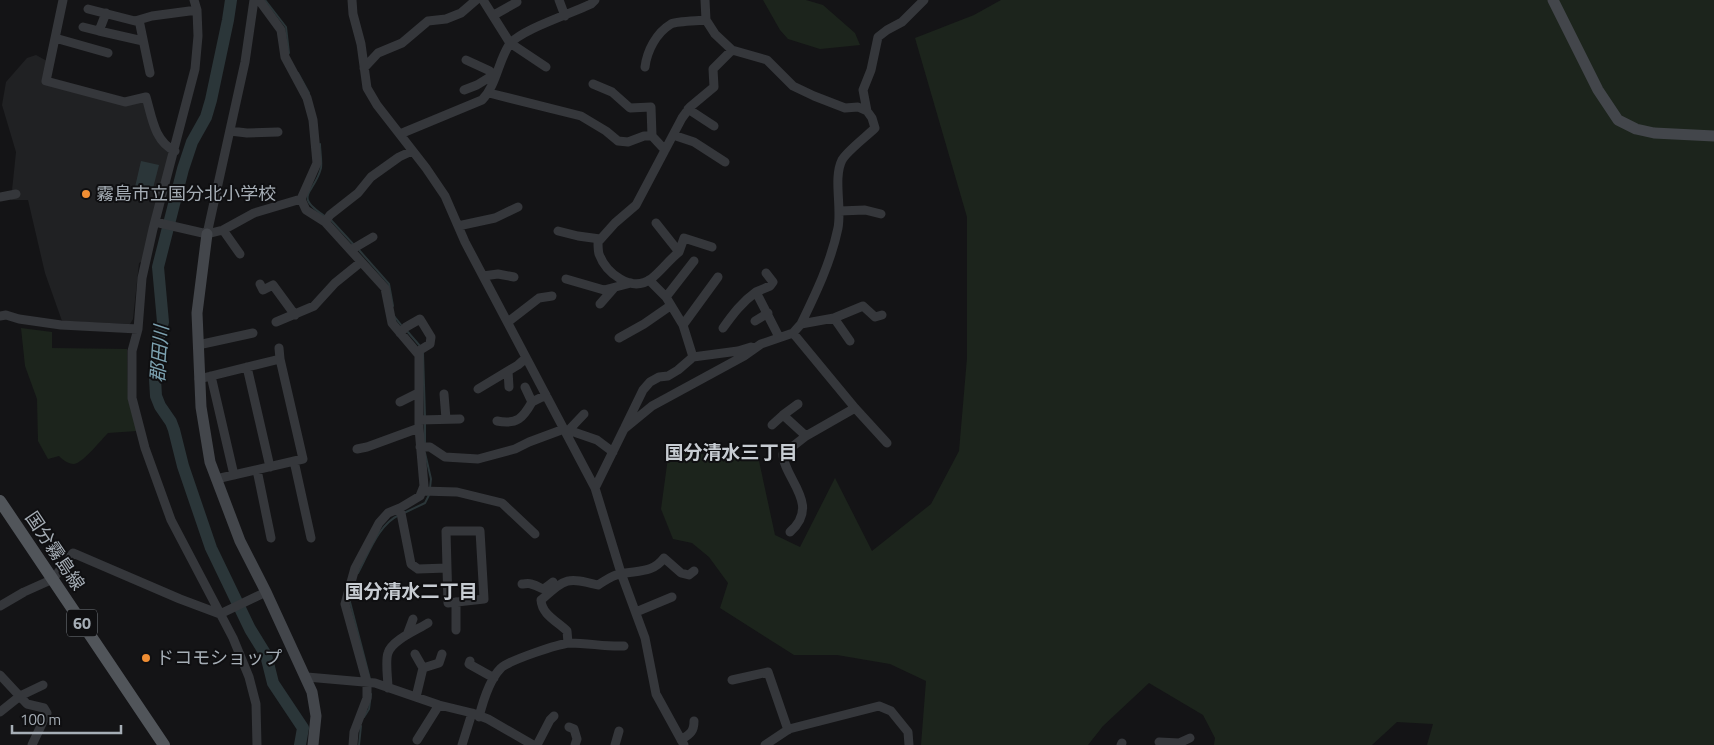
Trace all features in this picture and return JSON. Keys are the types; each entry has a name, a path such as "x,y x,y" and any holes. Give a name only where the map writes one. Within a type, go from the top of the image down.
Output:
{"main road":[{"name":"国分霧島線","path":"0,500 164,745"}],"street":[{"path":"63,0 46,81 125,102 146,96 158,137 165,147 175,151"},
{"path":"194,0 197,10 198,36 195,68 142,278 138,328 132,352 132,398 145,448 171,520 233,638 249,678 256,704 257,745"},
{"path":"352,0 367,88 377,106 445,196 483,276 595,488 621,574 645,638 656,694 682,742 692,733 694,721"},
{"path":"364,68 378,53 402,42 428,21 446,20 461,13 476,0"},
{"path":"483,0 510,43 546,68"},
{"path":"558,0 565,16"},
{"path":"400,134 482,100 489,93 493,77 510,43 530,30 565,16 591,4 595,0"},
{"path":"705,0 706,20 715,34 732,50 767,60 793,86 814,96 845,108 858,107 867,111"},
{"path":"595,488 643,390 650,382 659,377 668,376 678,370 692,357 738,351 793,333 801,324 824,275 838,227 840,212 839,173 843,159 875,128 872,118 867,111 863,90 871,70 878,38 887,30 902,22 924,0"},
{"path":"1553,0 1598,90 1618,120 1636,129 1654,134 1714,136"},
{"path":"234,475 205,377 198,345 197,313 205,234 245,62 254,1"},
{"path":"254,1 281,30 285,57 307,98 313,120 317,163 301,199 306,210 327,219 361,262 385,288 392,323 402,330 420,350"},
{"path":"494,15 517,2"},
{"path":"88,9 139,20 152,16 197,10"},
{"path":"99,31 106,13"},
{"path":"139,20 150,73"},
{"path":"645,67 646,56 654,40 671,24 706,20"},
{"path":"83,27 143,41"},
{"path":"55,38 108,53"},
{"path":"712,247 701,247 686,235 679,252 649,280 635,284 620,280 609,269 599,254 598,242 615,223 636,205 682,118 688,109 714,87 713,69 732,50"},
{"path":"466,60 487,69 493,77"},
{"path":"464,90 477,86 493,77"},
{"path":"593,84 612,92 630,108 651,107 652,136 665,150"},
{"path":"489,93 581,116 606,131 618,141 628,142 644,136 652,136"},
{"path":"688,109 714,126"},
{"path":"230,131 247,133 278,132"},
{"path":"674,135 694,142 725,162"},
{"path":"327,219 358,193 371,177 399,157 412,151"},
{"path":"0,197 16,194"},
{"path":"157,223 205,234 223,230 254,213 301,199"},
{"path":"458,226 495,218 518,207"},
{"path":"840,212 865,210 881,214"},
{"path":"656,223 679,252"},
{"path":"223,230 240,254"},
{"path":"558,231 600,239"},
{"path":"351,250 373,237"},
{"path":"619,338 644,324 668,302 694,261"},
{"path":"276,322 295,316 314,306 335,283 361,262"},
{"path":"723,328 745,300 756,292 770,286 773,282 766,273"},
{"path":"483,276 498,274 514,277"},
{"path":"683,325 718,277"},
{"path":"566,279 604,290 631,283"},
{"path":"649,280 668,302 683,325 692,357"},
{"path":"260,284 263,290 276,283 295,316"},
{"path":"600,304 614,288"},
{"path":"756,292 779,337"},
{"path":"508,322 539,295 552,296"},
{"path":"801,324 834,318 863,306 875,317 882,315"},
{"path":"755,321 768,313"},
{"path":"0,316 6,315 19,319 61,325 138,328"},
{"path":"834,318 850,341"},
{"path":"353,745 354,732 371,683 346,604 355,568 379,523 388,513 401,512 420,496 424,486 424,447 419,423 419,356 420,350 430,344 431,337 420,319 402,330"},
{"path":"198,345 253,333"},
{"path":"793,333 855,408 887,443"},
{"path":"624,429 652,406 744,356 761,344"},
{"path":"216,479 304,459 279,348"},
{"path":"478,389 526,358"},
{"path":"205,377 280,359"},
{"path":"247,367 270,467"},
{"path":"508,371 509,387"},
{"path":"205,377 202,406 210,462 240,541 307,678 312,692 316,716 313,745"},
{"path":"524,387 532,402"},
{"path":"400,402 418,393"},
{"path":"444,394 446,419"},
{"path":"497,421 506,423 515,421 524,416 532,402 546,395"},
{"path":"772,425 798,404"},
{"path":"790,532 796,527 802,514 800,494 783,461 783,454 806,436 855,408"},
{"path":"424,447 445,456 478,459 515,449 529,442 566,431 584,414"},
{"path":"783,415 806,436"},
{"path":"357,449 367,447 429,420 460,419"},
{"path":"566,431 597,440 613,452"},
{"path":"294,462 311,538"},
{"path":"257,470 271,538"},
{"path":"423,491 457,492 502,502 535,534"},
{"path":"401,512 411,564 418,569 446,568"},
{"path":"480,530 484,599 448,603 446,568 446,531 480,530"},
{"path":"0,606 24,592 53,579 73,553 220,614 266,592"},
{"path":"522,584 531,584 541,590 564,577 598,585 614,575 652,569 664,558 682,574 689,575 694,571"},
{"path":"568,643 567,631 545,612 542,608 541,600 560,583 574,579"},
{"path":"636,612 672,597"},
{"path":"456,602 456,630"},
{"path":"406,635 413,619"},
{"path":"388,688 388,653 393,645 406,635 428,623"},
{"path":"462,745 475,715 494,678 502,667 544,649 568,643 610,647 624,646"},
{"path":"416,654 423,668 416,697"},
{"path":"423,668 439,663 442,654"},
{"path":"470,661 473,668 494,678"},
{"path":"732,680 768,672 788,730"},
{"path":"1,677 27,704 44,708 47,713 32,745"},
{"path":"307,678 371,683 388,688 488,720 533,745"},
{"path":"0,712 20,696 42,686"},
{"path":"417,740 438,705"},
{"path":"765,745 788,730 879,706 891,711 908,732 909,745"},
{"path":"537,745 554,716"},
{"path":"569,727 574,729 577,739 575,745"},
{"path":"615,745 619,731"},
{"path":"1159,741 1179,743 1190,738"}],"shaded area":[{"path":"763,0 806,0 823,5 855,33 860,45 820,49 788,39 780,30"},
{"path":"1001,0 1714,0 1714,745 1427,745 1433,724 1397,722 1372,745 1214,745 1215,738 1203,715 1149,683 1103,726 1088,745 921,745 926,681 890,664 837,655 794,655 720,608 728,583 709,557 692,543 673,539 661,509 669,450 759,461 775,535 800,547 835,478 872,551 931,504 959,451 967,358 967,217 915,38 974,15"},
{"name":"霧島市立国分北小学校","path":"36,55 47,61 44,82 125,104 144,99 170,151 145,260 139,263 133,319 130,324 62,321 45,273 28,200 11,200 16,152 2,105 6,82 27,58"},
{"path":"141,161 159,165 152,192 135,187"},
{"path":"21,328 52,332 52,348 127,349 128,399 137,431 108,433 78,463 66,462 59,456 48,459 38,441 37,399 25,366"}],"waterway":[{"name":"郡田川","path":"231,0 211,100 206,117 192,142 183,169 158,267 163,322 158,341 155,379 156,396 174,430 183,466 211,548 250,629 266,655 273,683 303,728 300,745"},
{"path":"265,0 286,27 289,53"},
{"path":"298,73 309,93"},
{"path":"320,144 321,168 308,194 308,199 310,204 326,217"},
{"path":"330,219 354,245"},
{"path":"359,250 389,284 393,306"},
{"path":"394,316 402,326"},
{"path":"407,331 420,346"},
{"path":"423,353 425,416"},
{"path":"425,423 425,443"},
{"path":"425,453 431,479 430,488"},
{"path":"404,513 425,503 429,495"},
{"path":"358,573 380,532 385,525 399,515"},
{"path":"350,602 370,679"},
{"path":"364,717 369,709 371,694"},
{"path":"359,745 361,726"}],"place":[{"name":"霧島市立国分北小学校","path":"86,194"},
{"name":"ドコモショップ","path":"146,658"}],"district":[{"name":"国分清水三丁目","path":"731,452"},
{"name":"国分清水二丁目","path":"411,591"}]}
